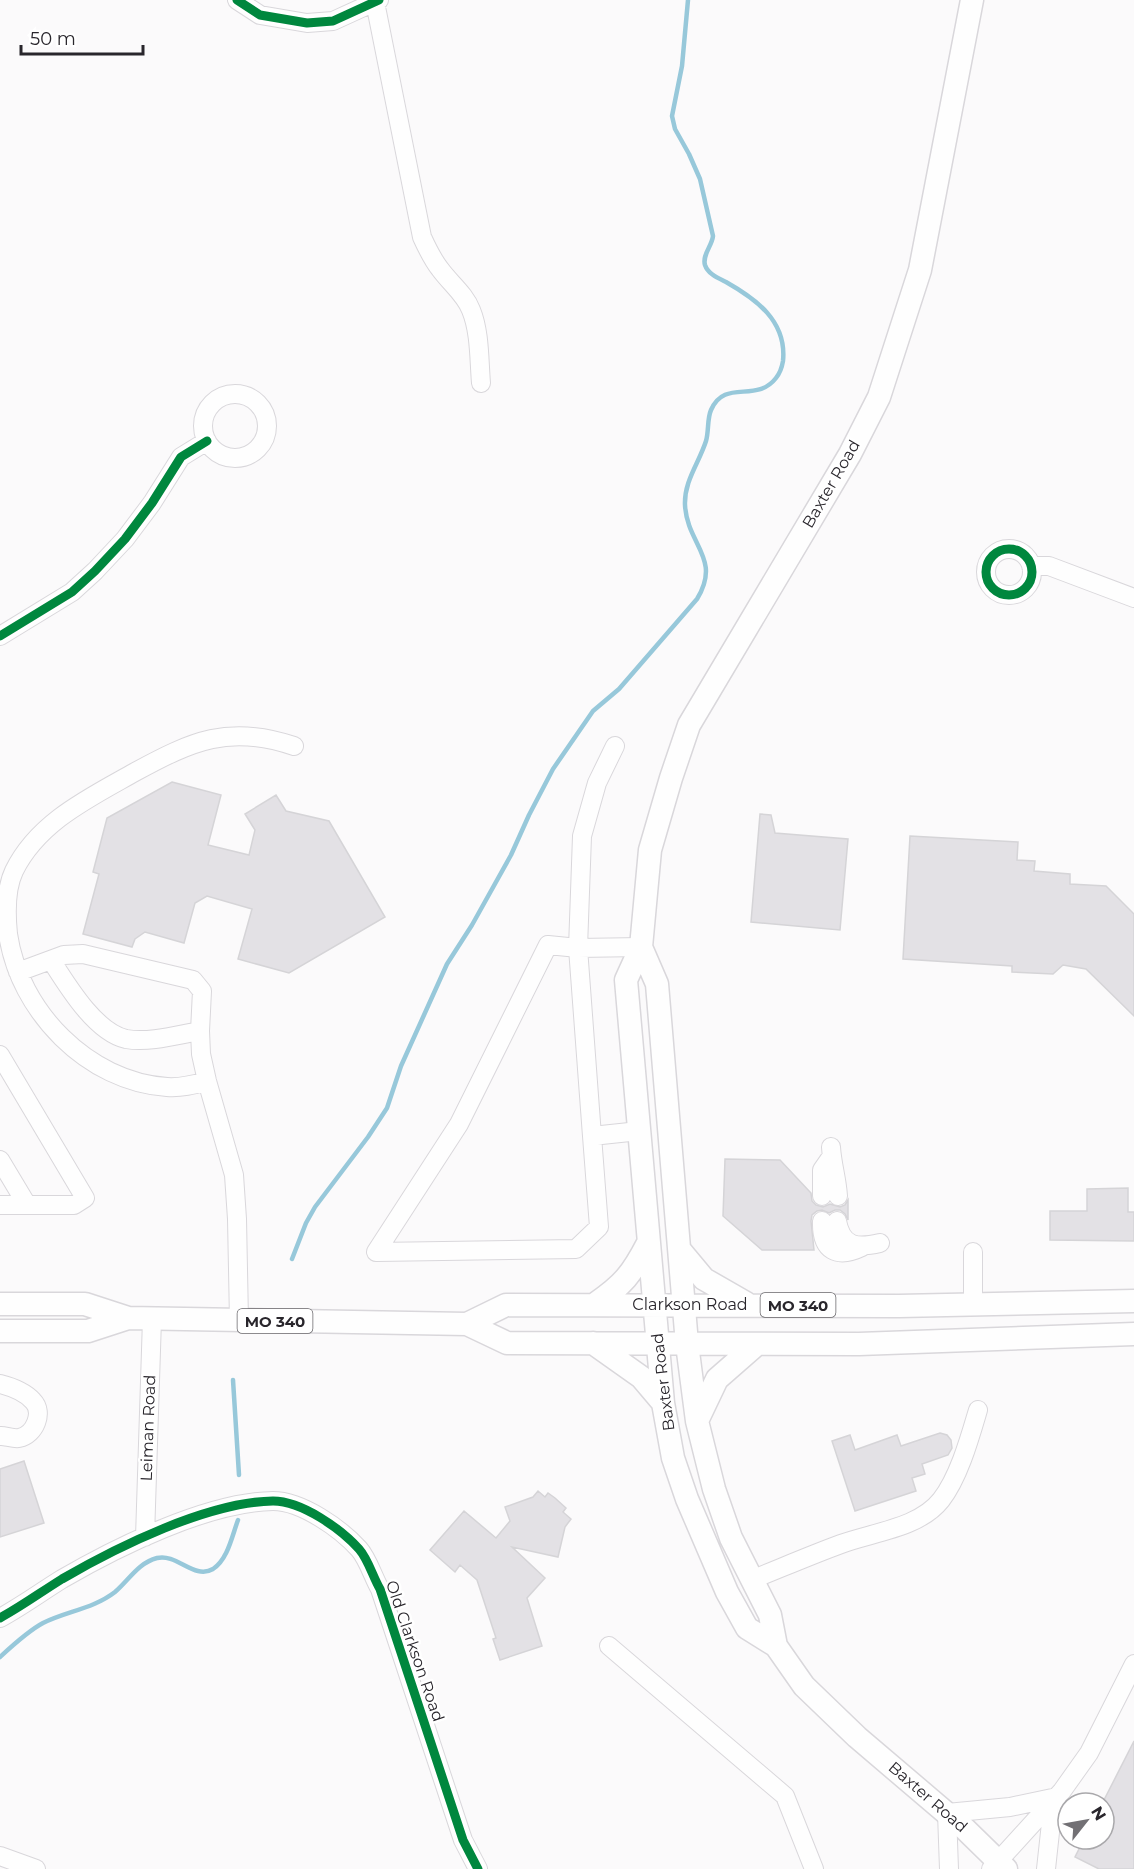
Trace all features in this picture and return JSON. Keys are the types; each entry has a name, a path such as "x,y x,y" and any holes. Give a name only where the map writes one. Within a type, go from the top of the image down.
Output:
{"main road":[{"name":"Baxter Road","path":"972,0 920,270 879,397 850,454 689,725 650,850 641,946 626,980 663,1403 673,1458 687,1499 727,1592 747,1628 776,1646 804,1686 857,1737 947,1813 998,1866"},
{"name":"Baxter Road","path":"641,946 657,984 687,1344 697,1421 714,1489 731,1538 770,1615 776,1646"},
{"path":"595,1304 615,1291 626,1280 648,1243"},
{"path":"679,1248 704,1280 750,1305"},
{"name":"Clarkson Road","path":"467,1324 506,1305 973,1305 1134,1301"},
{"name":"Clarkson Road","path":"0,1304 85,1304 128,1318"},
{"name":"Clarkson Road","path":"0,1331 88,1331 128,1318 152,1318 467,1324 507,1343 920,1342 1134,1334"},
{"path":"593,1343 641,1377 663,1403"},
{"path":"697,1421 717,1379 757,1344"}],"street":[{"path":"237,0 260,15 307,23 333,21 377,1 422,237 440,269 466,300 471,310 478,338 481,384"},
{"path":"0,636 72,592 95,571 145,512 181,457 207,441"},
{"path":"1031,566 1049,566 1134,598"},
{"path":"207,1081 186,1087 154,1086 115,1073 92,1061 67,1043 48,1024 18,972 10,946 7,894 13,873 23,856 40,836 66,812 176,749 208,739 229,736 253,736 294,746"},
{"path":"615,746 597,783 582,836 578,948 599,1227 576,1249 376,1252 459,1124 548,945 578,948 641,946"},
{"path":"18,972 64,955 82,954 193,980 202,991 201,1054 234,1175 239,1320"},
{"path":"51,960 74,996 113,1033 125,1038 140,1040 200,1031"},
{"path":"0,1055 85,1198 75,1205 0,1205"},
{"path":"592,1136 639,1131"},
{"path":"830,1196 837,1180 831,1152"},
{"path":"0,1160 27,1205"},
{"path":"829,1221 847,1242 871,1245"},
{"path":"973,1252 973,1305"},
{"name":"Leiman Road","path":"145,1537 152,1318"},
{"path":"0,1384 16,1389 35,1402 38,1412 37,1423 23,1436 19,1438 1,1436"},
{"path":"751,1580 842,1544 922,1518 942,1499 964,1457 978,1410"},
{"name":"Old Clarkson Road","path":"0,1618 62,1580 145,1537 208,1512 275,1501 309,1512 336,1527 361,1551 380,1589 463,1840 478,1869"},
{"path":"609,1646 785,1796 814,1869"},
{"path":"1061,1791 1089,1753 1134,1664"},
{"path":"949,1869 947,1813 977,1808 1010,1807 1056,1797"},
{"path":"976,1869 998,1866 1056,1798"},
{"path":"1046,1869 1051,1822 1056,1801"},
{"path":"0,1856 36,1869"}],"building":[{"path":"172,782 221,795 208,845 249,855 255,830 245,814 276,795 286,811 329,821 385,917 289,973 238,959 252,909 207,896 195,903 184,943 145,932 135,939 132,947 83,934 99,874 93,872 107,818"},
{"path":"760,814 771,815 775,833 848,839 840,930 751,922"},
{"path":"910,836 1018,842 1017,860 1035,861 1034,871 1070,874 1070,884 1106,886 1134,914 1134,1016 1086,969 1063,965 1053,974 1012,972 1012,966 903,959"},
{"path":"725,1159 780,1160 811,1193 812,1201 816,1205 823,1207 830,1204 840,1207 848,1200 848,1220 840,1210 829,1213 822,1210 817,1211 812,1215 811,1221 814,1250 762,1250 723,1216"},
{"path":"1128,1188 1128,1212 1134,1212 1134,1241 1050,1240 1050,1211 1087,1211 1087,1189"},
{"path":"940,1433 947,1435 951,1440 952,1448 948,1455 922,1464 925,1474 912,1478 916,1491 855,1511 832,1441 850,1435 855,1450 897,1435 901,1446"},
{"path":"24,1461 44,1523 0,1537 0,1469"},
{"path":"538,1491 545,1497 548,1493 555,1498 566,1508 563,1512 571,1519 565,1527 558,1557 512,1547 545,1578 527,1598 542,1646 500,1660 493,1639 496,1638 477,1580 460,1565 455,1572 430,1550 464,1511 496,1538 510,1521 505,1507 533,1497"},
{"path":"1134,1741 1134,1869 1099,1869 1075,1857 1078,1851 1116,1851 1116,1791 1109,1791"}],"waterway":[{"path":"292,1259 315,1207 387,1108 401,1066 447,964 472,925 511,855 553,769 593,711 619,689 697,599 704,585 705,562 687,519 685,496 689,480 706,441 711,410 724,395 768,386 779,374 781,368 783,347 775,323 758,304 711,273 705,265 704,261 713,236 700,179 675,129 672,116 682,66 688,0"},
{"path":"233,1380 239,1475"},
{"path":"0,1657 26,1634 43,1623 107,1598 150,1560 164,1557 199,1571 213,1569 226,1553 238,1520"}],"cycle path":[{"path":"237,0 260,15 307,23 333,21 379,0"},
{"path":"0,636 72,592 95,571 125,539 152,503 181,457 207,441"},
{"path":"1009,549 1025,556 1032,572 1025,588 1009,595 993,588 986,572 993,556 1009,549"},
{"path":"0,1618 109,1553 192,1518 248,1503 273,1501 284,1502 308,1511 342,1533 359,1549 368,1563 380,1589 463,1840 478,1869"}]}
